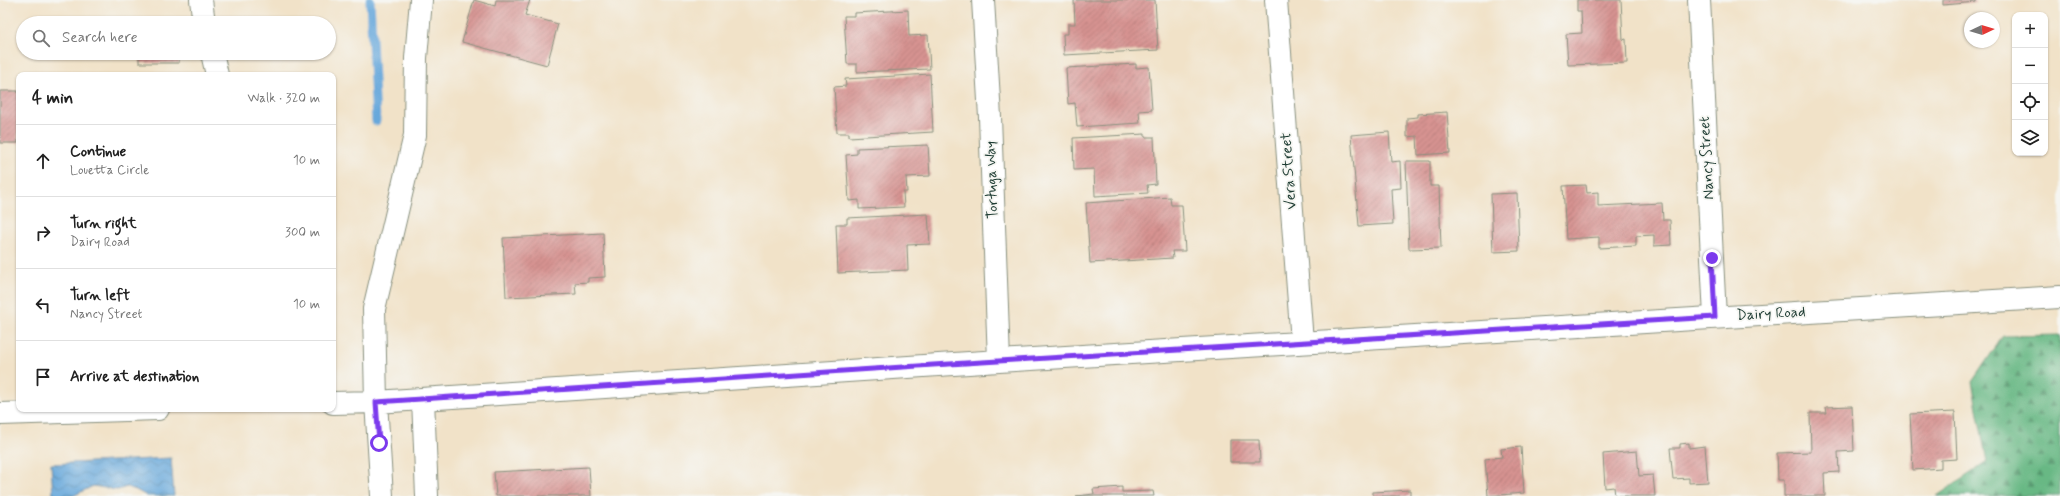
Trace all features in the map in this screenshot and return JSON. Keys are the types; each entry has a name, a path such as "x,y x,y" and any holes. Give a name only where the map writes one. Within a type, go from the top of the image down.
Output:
{"street":[{"path":"201,0 203,16"},
{"path":"382,496 376,402 374,309 415,135 416,58 421,0"},
{"name":"Tortuga Way","path":"982,0 990,117 999,361"},
{"name":"Vera Street","path":"1276,0 1302,342"},
{"name":"Nancy Street","path":"1699,0 1715,317"},
{"path":"213,60 215,72"},
{"name":"Dairy Road","path":"336,403 376,402 1302,342 2060,297"},
{"path":"423,399 427,496"},
{"path":"0,414 63,412"}],"green space":[{"path":"2060,335 2060,496 1937,496 1987,462 1972,382 2003,336"}],"water":[{"path":"171,458 174,496 147,496 127,487 117,490 93,486 73,496 53,496 51,464"}],"building":[{"path":"474,0 495,6 496,0 530,0 525,15 558,24 547,65 462,42"},
{"path":"1074,0 1155,0 1158,50 1064,55 1063,34 1068,34 1068,24 1075,24"},
{"path":"1577,0 1621,0 1623,40 1626,39 1627,63 1568,65 1566,34 1582,33 1581,11 1577,11"},
{"path":"1943,0 1976,0 1976,2 1943,5"},
{"path":"908,10 909,36 928,35 930,69 857,72 857,64 847,64 844,16 854,16 854,13"},
{"path":"139,60 179,60 179,63 139,63"},
{"path":"1136,64 1136,68 1149,67 1152,110 1139,111 1140,123 1077,127 1075,103 1068,104 1066,68"},
{"path":"930,74 933,132 849,137 849,133 837,133 834,87 846,86 845,79"},
{"path":"0,91 16,91 16,143 0,143"},
{"path":"1447,112 1450,153 1418,155 1417,136 1407,137 1407,118 1418,117 1418,114"},
{"path":"1389,132 1391,162 1400,161 1401,188 1391,189 1393,224 1359,226 1351,135"},
{"path":"1145,134 1145,137 1154,137 1156,184 1147,185 1148,193 1095,196 1094,169 1074,170 1073,138"},
{"path":"928,145 930,176 906,177 907,192 903,192 904,207 859,209 859,200 849,201 846,155 857,154 857,148"},
{"path":"1406,161 1430,161 1430,186 1439,186 1441,248 1409,249"},
{"path":"1586,185 1587,193 1598,192 1598,206 1662,203 1663,220 1670,220 1671,245 1654,246 1654,235 1636,236 1636,246 1599,248 1599,237 1566,239 1563,186"},
{"path":"1517,193 1519,251 1493,252 1491,194"},
{"path":"1170,197 1171,205 1182,205 1185,251 1172,251 1173,258 1090,263 1086,203"},
{"path":"928,214 930,244 907,245 908,270 838,273 836,224 847,224 847,218"},
{"path":"603,233 605,277 588,278 588,282 575,283 576,294 506,297 503,238"},
{"path":"1852,406 1854,451 1838,452 1839,472 1824,473 1825,496 1784,496 1784,480 1778,480 1777,453 1811,452 1810,413 1827,413 1826,407"},
{"path":"1955,412 1957,459 1941,460 1941,468 1913,470 1910,414"},
{"path":"1230,440 1259,440 1260,462 1230,462"},
{"path":"1689,443 1689,448 1705,446 1708,482 1689,483 1689,478 1673,479 1670,448 1680,448 1680,444"},
{"path":"1521,447 1524,493 1488,496 1485,459 1502,457 1501,449"},
{"path":"1637,451 1639,476 1653,475 1655,496 1615,496 1614,487 1605,488 1603,454"},
{"path":"589,467 591,496 496,496 494,472"},
{"path":"1122,487 1122,492 1153,491 1154,496 1076,496 1094,494 1093,489"},
{"path":"1410,490 1410,496 1373,496 1373,492"}],"waterway":[{"path":"370,0 376,121"}],"route":[{"path":"379,443 376,402 933,365 1715,317 1712,258"}]}
